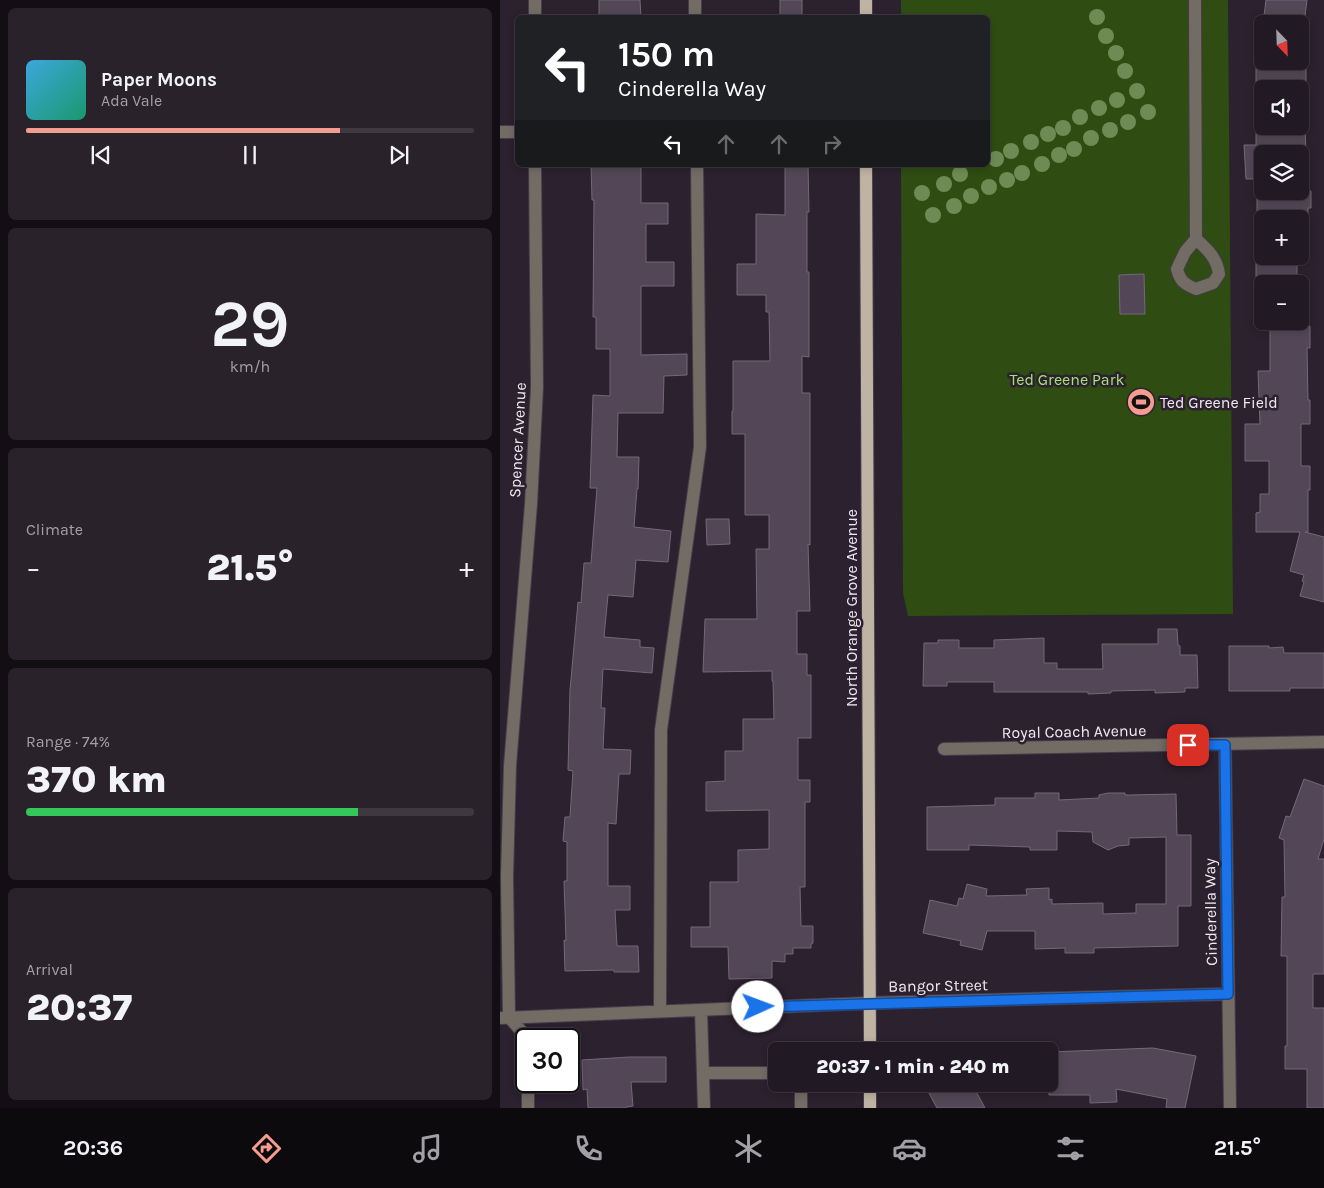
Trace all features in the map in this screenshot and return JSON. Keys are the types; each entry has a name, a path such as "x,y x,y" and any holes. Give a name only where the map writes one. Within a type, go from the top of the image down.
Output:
{"main road":[{"path":"866,0 866,15"},
{"name":"North Orange Grove Avenue","path":"866,167 870,1042"},
{"path":"870,1092 870,1108"}],"street":[{"path":"535,0 535,15"},
{"path":"695,0 695,15"},
{"path":"1195,0 1196,239"},
{"path":"500,132 515,132"},
{"name":"Spencer Avenue","path":"505,1018 510,766 537,388 535,167"},
{"path":"660,1011 661,730 700,447 697,167"},
{"name":"Royal Coach Avenue","path":"944,750 1324,742"},
{"name":"Cinderella Way","path":"1225,745 1230,1108"},
{"name":"Bangor Street","path":"505,1018 870,1003 1228,994"},
{"path":"701,1010 704,1108"},
{"path":"505,1018 516,1028"},
{"path":"703,1073 768,1073"},
{"path":"801,1092 801,1108"},
{"path":"528,1093 528,1108"}],"green space":[{"name":"Ted Greene Park","path":"901,0 1228,0 1233,614 908,616 903,593 901,167 990,167 990,15 901,15"}],"building":[{"path":"599,0 640,0 641,15 599,15"},
{"path":"780,0 802,0 802,15 780,15"},
{"path":"1266,0 1307,0 1305,15 1264,15"},
{"path":"1256,70 1306,70 1306,80 1256,80"},
{"path":"1256,135 1305,135 1306,145 1256,145"},
{"path":"1244,145 1254,145 1254,179 1246,179"},
{"path":"591,167 641,167 641,203 668,203 668,224 646,224 646,262 674,262 674,286 641,286 641,355 687,354 687,375 664,376 663,413 618,413 617,457 639,457 634,527 671,531 668,562 636,560 633,597 608,595 604,637 640,640 640,647 654,648 652,673 603,669 601,708 605,708 603,749 631,750 630,774 619,774 616,824 608,823 608,886 630,886 630,910 615,910 617,946 638,946 639,972 614,972 614,970 565,971 564,881 567,881 567,842 563,841 565,817 570,817 573,771 568,770 570,690 578,602 581,603 584,563 591,563 597,488 590,488 593,395 610,396 610,349 596,349 596,317 593,317 594,200 592,200"},
{"path":"785,167 808,167 807,272 809,272 809,357 802,356 802,393 810,393 810,545 808,544 810,611 797,611 797,654 807,654 807,675 811,675 811,738 798,738 798,780 810,780 810,802 805,802 805,887 800,887 801,926 813,926 813,943 811,948 793,948 793,954 785,954 785,962 772,961 772,978 729,979 728,947 691,947 691,927 710,927 710,882 738,882 738,850 769,849 769,810 706,811 706,782 725,781 725,751 743,751 743,719 774,719 773,681 772,671 703,672 705,619 757,619 756,549 769,549 769,515 745,515 745,434 732,434 733,361 770,361 769,312 766,312 766,295 737,295 737,264 756,264 756,214 785,215"},
{"path":"1309,191 1311,191 1311,208 1308,208 1308,210 1257,210 1257,200 1309,200"},
{"path":"1256,265 1297,265 1297,275 1256,275"},
{"path":"1144,274 1145,314 1120,314 1119,275"},
{"path":"1310,326 1310,348 1307,348 1310,424 1301,424 1301,466 1310,466 1308,532 1305,532 1324,537 1324,602 1300,596 1304,575 1290,571 1300,532 1256,532 1256,513 1260,512 1260,494 1269,494 1269,461 1245,461 1245,424 1260,424 1258,371 1270,371 1270,330 1309,330"},
{"path":"706,519 729,519 730,544 707,545"},
{"path":"1158,629 1177,629 1180,655 1197,655 1198,688 1185,688 1185,692 1155,693 1155,690 1111,691 1111,693 1088,694 1088,692 994,692 994,682 947,682 947,686 923,686 924,643 938,643 938,640 959,640 959,648 994,648 994,640 1044,638 1044,663 1057,663 1057,669 1103,669 1102,644 1158,644"},
{"path":"1229,646 1283,647 1284,653 1324,653 1324,688 1290,688 1290,691 1229,691"},
{"path":"1304,779 1324,786 1324,839 1318,859 1324,859 1324,974 1313,974 1313,1008 1324,1008 1324,1108 1307,1108 1307,1069 1285,1069 1285,1046 1287,1046 1287,956 1281,956 1282,897 1285,897 1284,840 1279,838 1286,816 1290,817"},
{"path":"1035,793 1059,793 1059,800 1099,798 1099,795 1108,793 1125,793 1125,795 1176,794 1177,835 1191,835 1191,906 1178,906 1178,946 1094,948 1094,953 1065,953 1065,948 1035,949 1035,931 987,931 982,950 960,945 961,941 923,933 930,900 957,906 959,898 963,899 967,884 987,889 986,896 1027,895 1026,889 1049,888 1049,900 1052,899 1052,904 1103,903 1103,914 1136,913 1136,904 1166,904 1166,837 1129,838 1129,845 1118,846 1108,850 1093,842 1092,832 1057,831 1057,850 1030,850 1030,847 969,845 969,850 927,850 927,807 995,805 995,798 1035,798"},
{"path":"1153,1048 1196,1056 1185,1108 1166,1108 1167,1099 1116,1089 1117,1102 1090,1103 1090,1095 1049,1095 1049,1092 1058,1092 1058,1052"},
{"path":"666,1057 666,1082 631,1082 633,1106 626,1108 588,1108 587,1089 583,1090 582,1060"},
{"path":"928,1092 976,1092 985,1108 937,1108"}],"place":[{"name":"Ted Greene Field","path":"1141,402"}],"route":[{"path":"758,1007 1228,994 1225,745 1188,745"}]}
